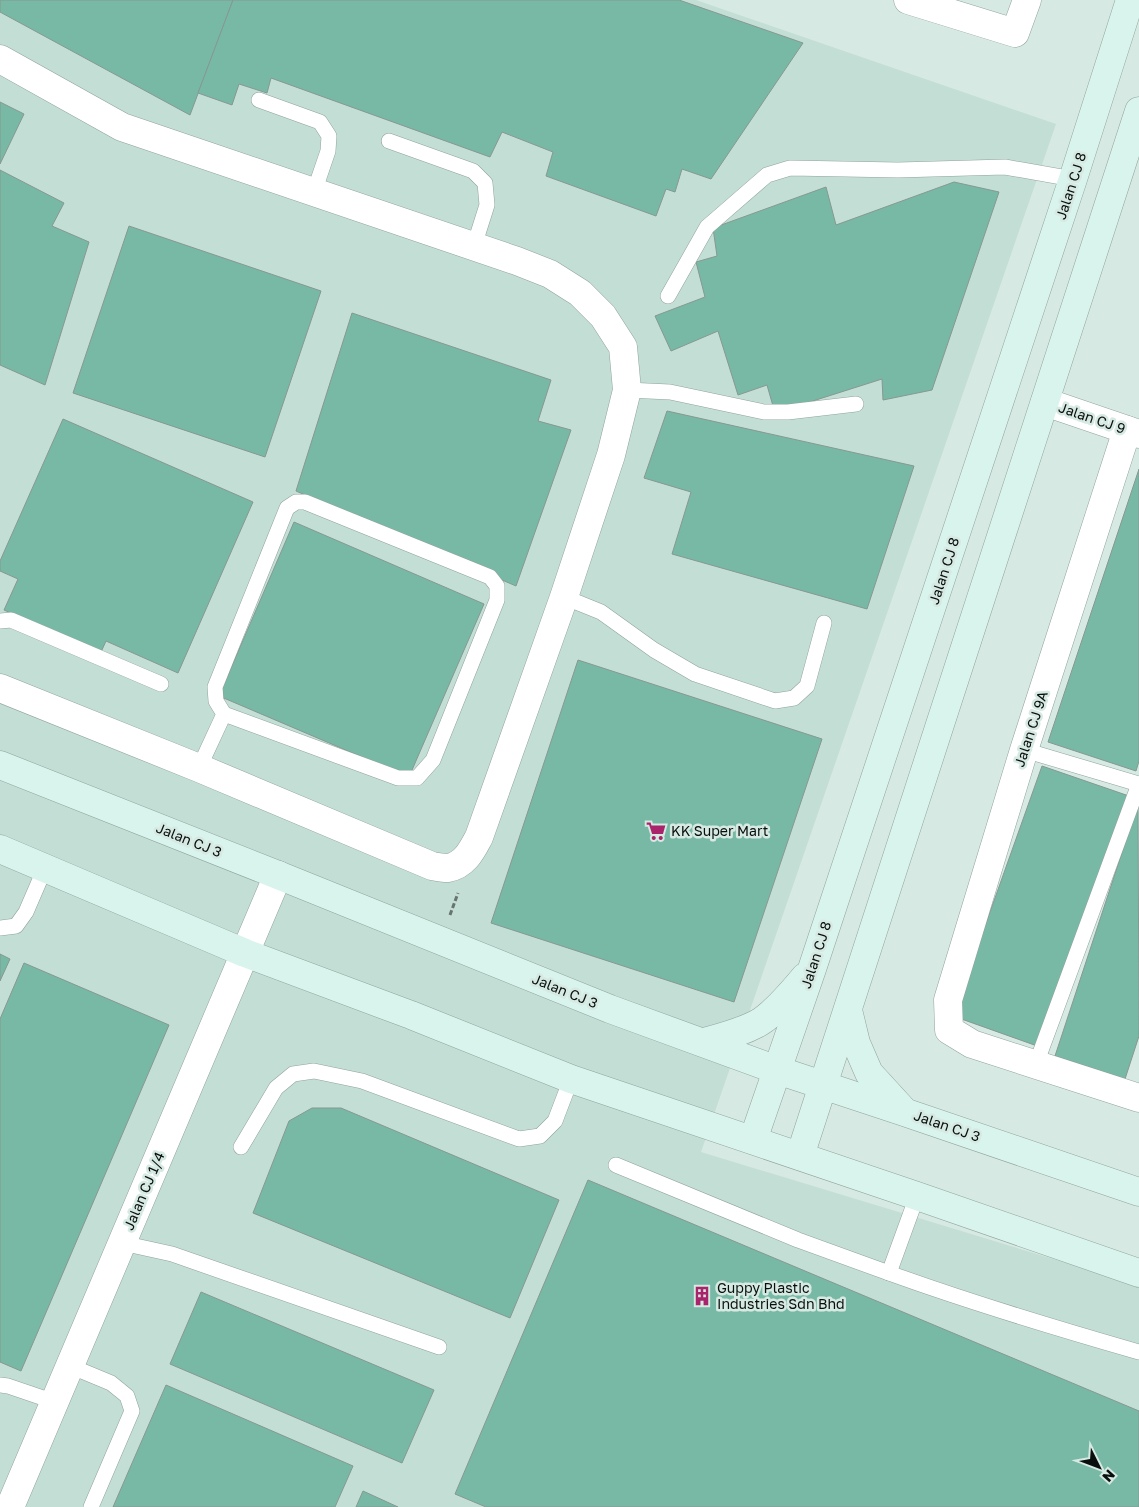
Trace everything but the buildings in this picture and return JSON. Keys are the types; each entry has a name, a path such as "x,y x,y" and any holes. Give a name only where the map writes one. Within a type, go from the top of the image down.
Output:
{"street":[{"path":"917,1 1015,33 1027,0"},
{"name":"Jalan CJ 8","path":"753,1140 812,969 1073,179 1130,0"},
{"path":"0,59 122,127 517,260 550,274 580,292 603,316 623,347 627,390 611,455 564,597 479,836 471,852 462,863 448,868 432,866 199,768 0,688"},
{"path":"800,1156 1045,402 1132,160 1139,111"},
{"name":"Jalan CJ 9","path":"1045,402 1133,432"},
{"name":"Jalan CJ 9A","path":"1036,1064 972,1044 949,1030 948,1000 1024,750 1133,432"},
{"name":"Jalan CJ 3","path":"0,765 610,1009 777,1070 1139,1192"},
{"path":"0,849 245,953 411,1015 571,1079 1139,1273"},
{"name":"Jalan CJ 1/4","path":"10,1507 278,875"},
{"path":"704,1042 729,1035 760,1022 786,999 812,969"},
{"path":"848,1010 856,1043 869,1073 904,1112"},
{"path":"1036,1064 1139,1098"}],"lane":[{"path":"259,100 320,122 329,136 328,152 314,192"},
{"path":"389,141 473,171 485,183 487,205 474,246"},
{"path":"668,296 707,227 767,175 790,168 898,170 1005,167 1073,179"},
{"path":"627,390 670,392 764,412 788,412 856,404"},
{"path":"296,502 305,502 490,578 498,586 497,600 433,760 417,778 398,778 224,714 216,701 215,687 287,508 296,502"},
{"path":"564,597 601,612 654,650 695,674 775,701 794,698 807,686 824,623"},
{"path":"0,620 11,620 161,684"},
{"path":"199,768 224,714"},
{"path":"1024,750 1139,784 1036,1064"},
{"path":"0,928 16,926 26,912 45,868"},
{"path":"241,1147 276,1088 293,1074 314,1071 362,1081 519,1139 540,1136 555,1121 571,1079"},
{"path":"616,1165 798,1240 940,1292 1139,1352"},
{"path":"890,1274 917,1196"},
{"path":"122,1242 172,1254 438,1347"},
{"path":"70,1366 111,1383 127,1396 132,1411 90,1507"},
{"path":"0,1385 55,1402"}],"path":[{"path":"442,942 461,884 462,863"}],"shaded area":[{"path":"0,0 696,0 1056,124 701,1152 1139,1285 1139,1507 0,1507"}],"place":[{"name":"KK Super Mart","path":"656,831"},
{"name":"Guppy Plastic Industries Sdn Bhd","path":"702,1296"}]}
